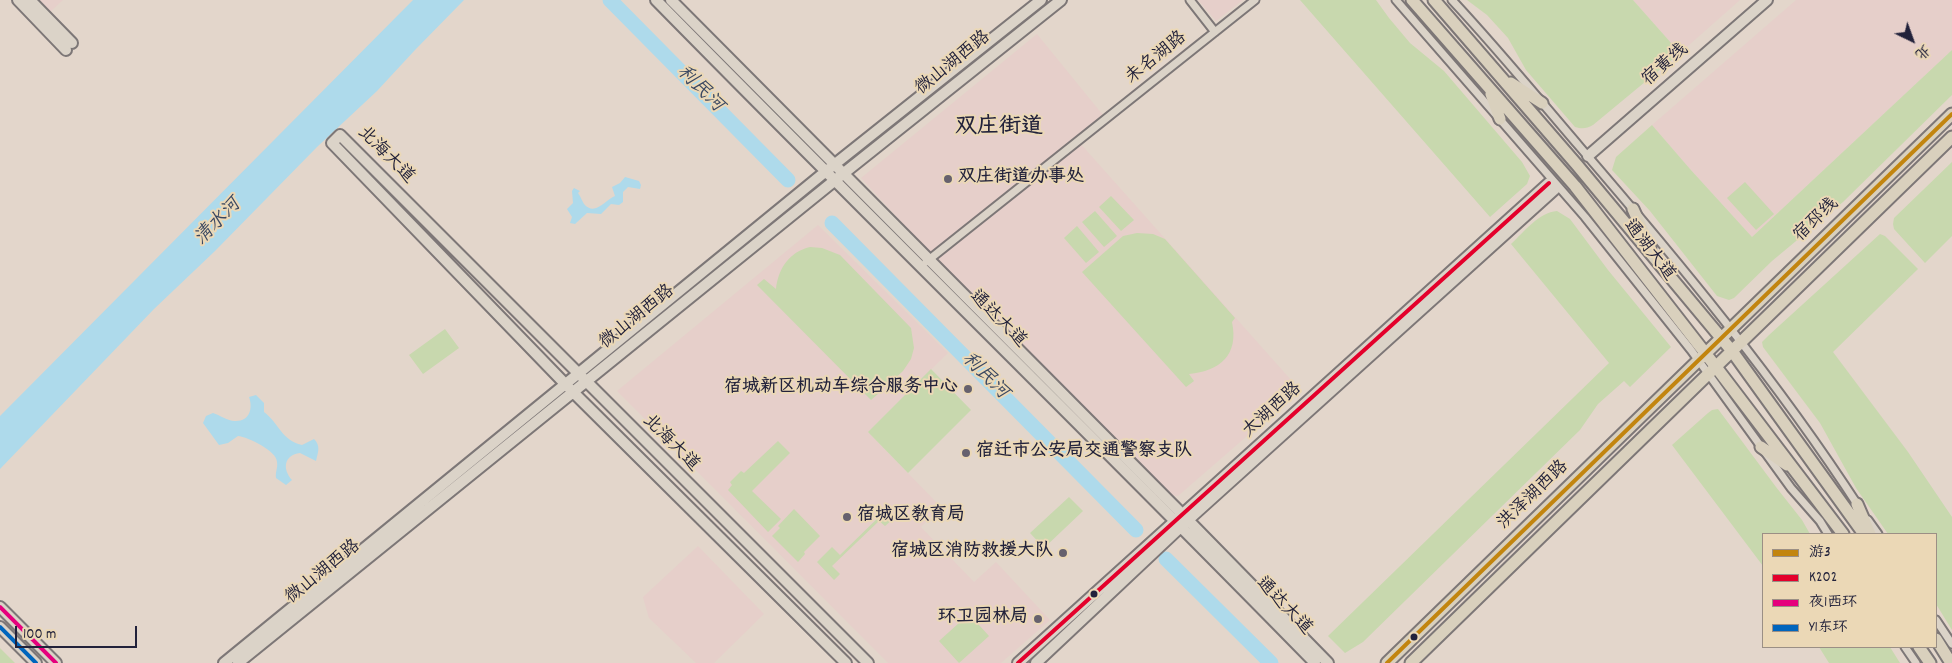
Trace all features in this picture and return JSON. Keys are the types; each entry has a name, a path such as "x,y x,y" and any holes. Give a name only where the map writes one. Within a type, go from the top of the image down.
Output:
{"main road":[{"name":"通湖大道","path":"1412,0 1575,186 1712,371 1794,470 1842,533"},
{"name":"通湖大道","path":"1434,0 1577,165 1732,351 1863,533"},
{"path":"1500,76 1542,103"},
{"path":"1489,88 1500,119"},
{"name":"宿邳线","path":"1702,356 1952,114"},
{"name":"宿邳线","path":"1712,371 1952,137"},
{"path":"1633,208 1656,260"},
{"name":"洪泽湖西路","path":"1388,660 1702,356"},
{"name":"洪泽湖西路","path":"1412,663 1712,371"},
{"path":"1762,447 1794,470"},
{"path":"1857,504 1870,533"},
{"path":"1937,640 1951,663"},
{"path":"1920,648 1930,663"}],"street":[{"path":"18,0 69,46 30,0"},
{"name":"通达大道","path":"656,0 834,181 924,263"},
{"name":"通达大道","path":"671,0 834,165 924,263 1328,663"},
{"name":"微山湖西路","path":"238,663 825,172 1040,0"},
{"name":"微山湖西路","path":"581,378 834,181 1061,0"},
{"path":"1190,0 1215,32"},
{"name":"未名湖路","path":"924,263 1255,0"},
{"path":"1396,0 1585,217 1702,356"},
{"path":"1452,0 1633,208 1730,328 1786,401 1877,533"},
{"name":"宿黄线","path":"1588,156 1766,0"},
{"name":"北海大道","path":"846,663 569,388 332,143 340,135 868,663"},
{"name":"太湖西路","path":"1018,663 1182,520 1552,186"},
{"path":"1712,371 1762,447 1827,533"},
{"name":"微山湖西路","path":"224,663 569,388"},
{"path":"615,434 626,423"},
{"name":"通达大道","path":"1182,520 1315,663"},
{"name":"太湖西路","path":"1036,663 1182,520"},
{"path":"0,607 56,663"},
{"path":"1937,622 1952,644"},
{"path":"0,627 36,663"},
{"path":"1906,648 1916,663"}],"shaded area":[{"path":"38,0 63,0 50,12"},
{"path":"1198,0 1243,0 1216,21"},
{"path":"1633,0 1740,0 1680,53"},
{"path":"1796,0 1952,0 1952,50 1752,237 1652,125"},
{"path":"1037,34 1107,120 1079,142 1300,390 1178,496 1170,495 939,263 861,178"},
{"path":"818,225 948,353 868,432 941,507 921,527 974,582 996,562 1050,620 1001,663 888,663 617,391"},
{"path":"698,546 764,614 714,663 696,663 649,618 643,597"}],"green space":[{"path":"1300,0 1376,0 1410,43 1444,71 1522,162 1530,176 1527,184 1490,217"},
{"path":"1467,0 1633,0 1680,53 1593,125 1586,128 1577,128 1526,70 1508,38 1487,15"},
{"path":"1952,50 1952,95 1843,202 1772,261 1734,298 1729,300 1717,296 1650,211 1612,170 1616,157 1652,125 1752,237"},
{"path":"1952,162 1952,236 1925,263 1894,229 1894,218"},
{"path":"1745,182 1774,214 1756,230 1727,198"},
{"path":"1111,196 1134,220 1121,231 1099,207"},
{"path":"1095,211 1117,236 1104,247 1082,222"},
{"path":"1557,211 1570,219 1608,270 1671,347 1630,387 1624,381 1598,404 1580,430 1363,642 1345,653 1328,636 1609,363 1511,244 1538,219 1550,212"},
{"path":"1077,226 1099,252 1086,263 1064,238"},
{"path":"1137,233 1153,234 1165,239 1235,318 1232,322 1233,344 1230,352 1218,365 1189,374 1194,381 1186,387 1082,272 1123,236"},
{"path":"1880,234 1885,236 1918,269 1833,352 1908,452 1952,517 1952,630 1937,606 1937,533 1887,533 1856,488 1820,423 1763,347 1762,342"},
{"path":"810,247 822,248 840,255 911,328 914,348 911,359 903,371 891,382 873,386 879,393 871,400 757,285 764,279 776,289 779,275 786,262 796,253"},
{"path":"445,329 459,348 423,374 409,355"},
{"path":"931,369 971,410 908,473 868,432"},
{"path":"1718,409 1802,520 1809,533 1762,533 1762,565 1672,445 1712,410"},
{"path":"778,441 790,453 752,491 781,519 768,532 728,490 732,485 730,482 741,471 744,473"},
{"path":"1069,497 1083,511 1044,548 1030,533"},
{"path":"794,509 820,536 804,552 805,554 798,562 772,536 780,528 778,526"},
{"path":"884,512 892,520 885,526 879,521 832,566 840,574 834,580 817,562 832,547 840,555"},
{"path":"969,614 989,636 959,663 939,641"},
{"path":"0,648 15,663 0,663"},
{"path":"1820,648 1891,648 1900,663 1829,663"}],"water":[{"name":"清水河","path":"413,0 464,0 377,91 317,147 215,251 154,309 0,469 0,416"},
{"path":"625,177 639,181 640,189 628,187 623,192 623,202 619,205 611,204 601,214 587,213 575,224 570,223 572,217 567,209 573,203 572,191 574,188 580,191 578,193 584,204 592,209 615,196 612,187 620,183"},
{"path":"256,395 264,403 264,412 290,440 302,445 314,439 318,444 316,461 300,453 295,454 288,460 286,467 292,480 286,485 276,478 276,458 267,449 238,436 228,443 219,445 203,423 206,416 213,413 233,421 245,419 251,405 249,397"}],"waterway":[{"name":"利民河","path":"610,0 788,180"},
{"name":"利民河","path":"832,223 1136,530"},
{"name":"利民河","path":"1166,559 1271,663"}],"transit line":[{"name":"游3","path":"1387,663 1952,114"},
{"name":"K202","path":"1018,663 1549,183"},
{"name":"夜1西环","path":"0,607 56,663"},
{"name":"Y1东环","path":"0,627 36,663"}],"place":[{"name":"双庄街道办事处","path":"948,179"},
{"name":"宿城新区机动车综合服务中心","path":"968,389"},
{"name":"宿迁市公安局交通警察支队","path":"966,453"},
{"name":"宿城区教育局","path":"847,517"},
{"name":"宿城区消防救援大队","path":"1063,553"},
{"name":"环卫园林局","path":"1038,619"}],"district":[{"name":"双庄街道","path":"999,129"}]}
